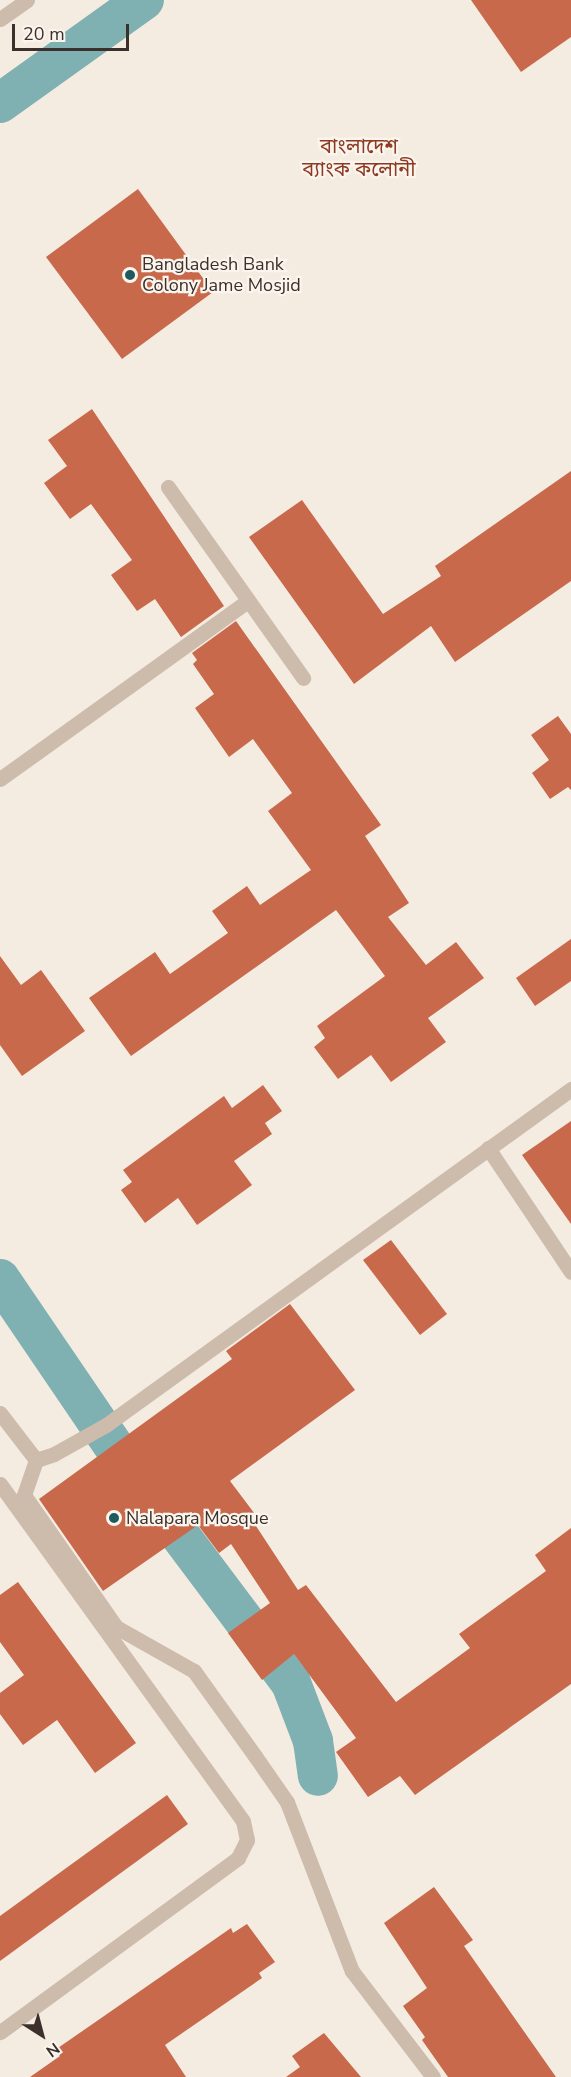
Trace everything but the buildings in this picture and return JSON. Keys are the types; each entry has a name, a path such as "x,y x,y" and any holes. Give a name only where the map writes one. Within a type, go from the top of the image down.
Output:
{"street":[{"path":"0,19 27,0"},
{"path":"168,487 246,602 303,678"},
{"path":"0,779 246,602"},
{"path":"36,1460 54,1454 106,1425 571,1089"},
{"path":"488,1148 571,1272"},
{"path":"0,1413 36,1460"},
{"path":"36,1460 24,1495 116,1627 194,1671 255,1756 287,1802 352,1971 433,2077"},
{"path":"0,1484 174,1733 243,1821 248,1840 238,1858 0,2032"}],"waterway":[{"path":"0,103 144,0"},
{"path":"0,1279 119,1454 291,1683 313,1741 318,1776"}],"place":[{"name":"Bangladesh Bank Colony Jame Mosjid","path":"130,275"},
{"name":"Nalapara Mosque","path":"114,1518"}],"district":[{"name":"বাংলাদেশ ব্যাংক কলোনী","path":"359,158"}]}
